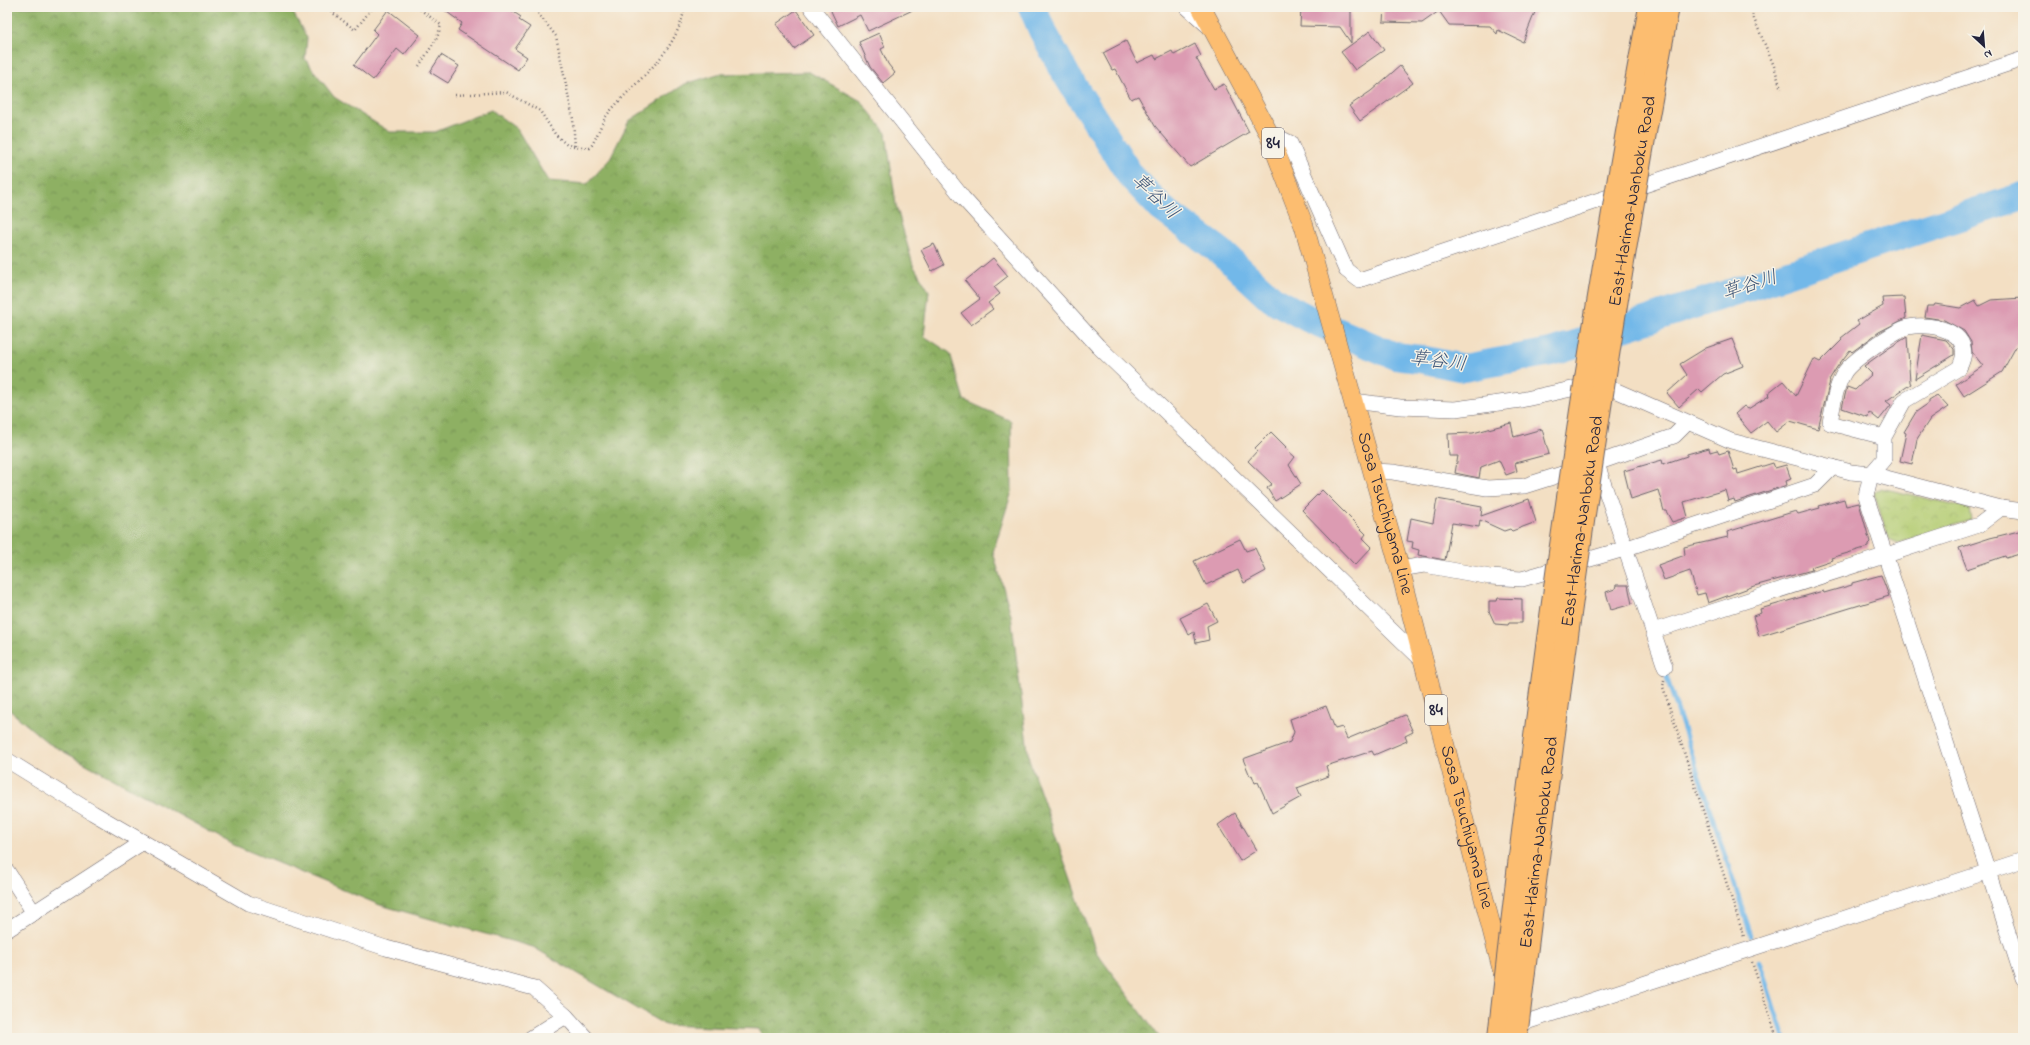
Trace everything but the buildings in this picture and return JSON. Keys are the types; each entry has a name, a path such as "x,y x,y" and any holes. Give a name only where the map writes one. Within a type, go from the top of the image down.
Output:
{"highway":[{"name":"East-Harima-Nanboku Road","path":"1499,1038 1516,886 1560,548 1607,248 1650,7"},
{"name":"East-Harima-Nanboku Road","path":"1517,1034 1553,733 1580,538 1600,402 1652,92 1668,7"}],"main road":[{"name":"Sosa Tsuchiyama Line","path":"1201,7 1268,132 1304,226 1352,392 1400,569 1517,1034"}],"street":[{"path":"811,7 963,198 1098,346 1423,661"},
{"path":"1187,7 1214,31"},
{"path":"1268,132 1290,143 1346,270 1359,280 2023,59"},
{"path":"1884,437 1830,423 1836,390 1844,372 1886,338 1908,327 1932,327 1955,334 1961,341 1965,351 1959,368 1904,401 1884,437 1884,459 1871,474 1866,496 2023,979"},
{"path":"1352,392 1400,407 1455,409 1521,400 1599,383 1731,441 1833,468 1871,474 2001,508 2023,512"},
{"path":"1572,389 1624,549 1665,667"},
{"path":"1374,472 1393,472 1488,488 1524,486 1597,463 1674,436 1687,422"},
{"path":"1400,569 1424,565 1490,577 1522,579 1624,549 1815,485 1833,468"},
{"path":"1653,631 1979,525 2001,508"},
{"path":"7,760 248,903 386,948 534,988 566,1016 586,1038"},
{"path":"7,930 143,842"},
{"path":"1491,1038 1517,1034 1748,950 2023,860"},
{"path":"7,871 34,913"},
{"path":"531,1038 566,1016"}],"path":[{"path":"330,7 333,13 355,30 373,7"},
{"path":"417,7 441,25 437,38 419,66"},
{"path":"533,7 556,36 572,119 575,146"},
{"path":"455,95 506,92 540,111 555,134 566,145 590,148 606,117 646,76 666,51 682,22 685,7"},
{"path":"1748,7 1774,66 1781,89"},
{"path":"1665,667 1663,687 1777,1038"}],"green space":[{"path":"7,7 290,7 307,38 305,59 334,97 390,132 435,132 491,110 517,129 548,181 587,184 609,160 629,121 685,84 718,74 809,72 861,101 886,133 896,205 913,265 929,291 924,336 950,353 964,400 1011,421 1012,491 993,552 1011,615 1029,760 1096,952 1160,1038 763,1038 759,1029 665,1025 533,947 380,905 234,845 48,743 7,708"},
{"path":"1881,488 1969,508 1971,520 1898,543 1889,539 1874,493"}],"waterway":[{"name":"草谷川","path":"1032,7 1042,30 1067,76 1130,175 1161,208 1220,251 1272,299 1309,319 1395,356 1420,359 1464,368 1551,352 2023,196"},
{"path":"1666,675 1751,935"},
{"path":"1759,961 1784,1038"}]}
